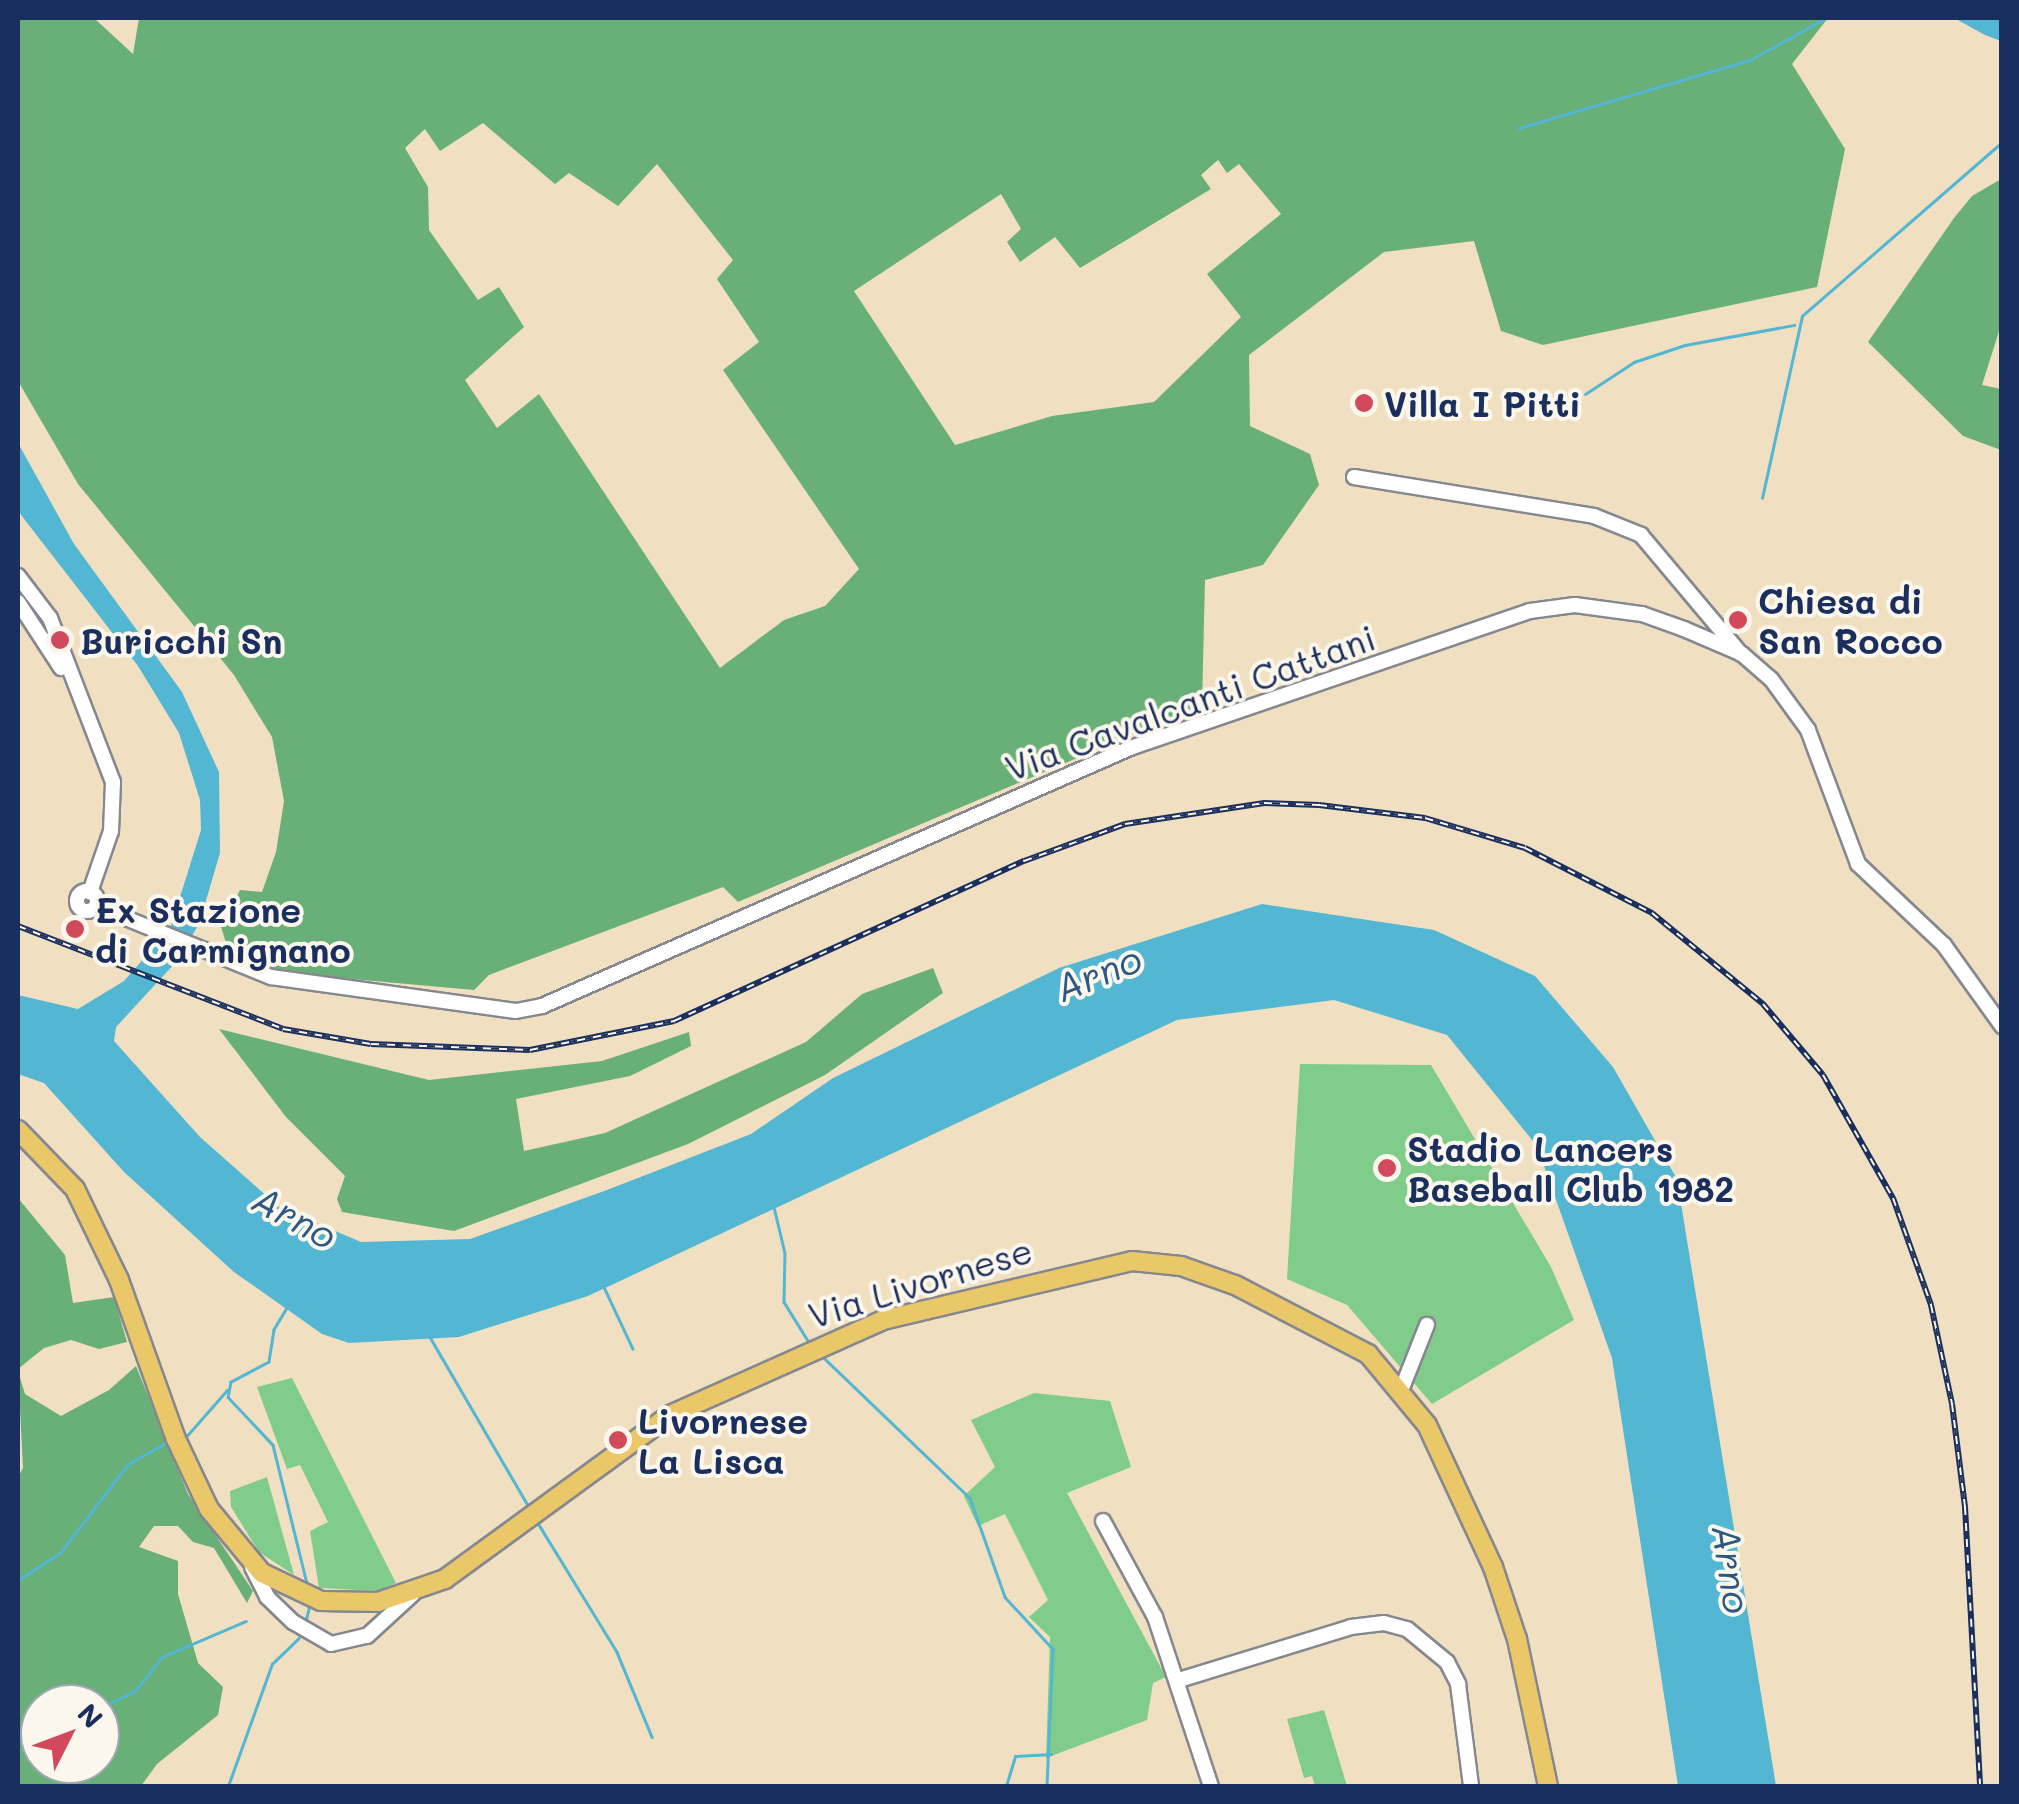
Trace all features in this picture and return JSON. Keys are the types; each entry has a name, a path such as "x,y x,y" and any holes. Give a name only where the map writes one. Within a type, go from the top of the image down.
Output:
{"main road":[{"name":"Via Livornese","path":"18,1130 75,1188 118,1280 193,1477 247,1558 291,1590 321,1601 378,1602 413,1594 445,1579 696,1401 883,1320 1132,1261 1181,1266 1234,1284 1333,1331 1382,1366 1402,1388 1440,1448 1493,1567 1517,1640 1548,1786"}],"street":[{"path":"1354,477 1594,516 1641,535 1742,654"},
{"path":"18,576 50,618 71,686"},
{"path":"18,602 71,686"},
{"name":"Via Cavalcanti Cattani","path":"71,686 107,764 115,806 93,899 135,926 271,977 486,1008 542,1006 1130,748 1530,611 1575,605 1642,614 1742,654 1791,701 1808,730 1858,864 1944,945 2002,1026"},
{"path":"1402,1388 1412,1360 1425,1343 1427,1325"},
{"path":"1382,1366 1412,1360"},
{"path":"1103,1520 1156,1617 1211,1786"},
{"path":"247,1558 267,1598 332,1644 366,1636 413,1594"},
{"path":"1179,1680 1351,1627 1384,1623 1408,1629 1447,1662 1458,1684 1471,1786"}],"green space":[{"path":"18,18 94,18 133,54 139,18 1828,18 1792,64 1845,149 1817,287 1543,345 1501,331 1474,241 1384,252 1249,355 1250,426 1310,454 1319,485 1263,565 1205,580 1202,705 738,902 723,887 489,975 474,990 274,972 227,946 221,927 240,890 262,892 276,852 284,801 272,737 234,675 78,484 18,381","holes":["483,123 555,184 569,173 618,206 657,164 733,260 717,279 759,342 723,370 859,569 825,606 784,620 720,668 539,394 497,428 465,380 524,327 499,287 478,300 429,230 428,187 405,148 425,129 440,151","1218,160 1227,173 1239,164 1281,214 1207,274 1241,317 1154,402 1052,416 955,445 854,291 1001,194 1021,229 1007,242 1020,262 1055,237 1080,268 1211,189 1201,175"]},
{"path":"2001,179 2001,325 1982,385 2001,389 2001,450 1963,436 1868,342 1954,218 1972,196"},
{"path":"933,968 943,993 825,1075 688,1144 454,1231 342,1212 337,1199 345,1176 286,1117 219,1029 429,1080 602,1061 689,1032 691,1046 630,1076 516,1099 524,1151 605,1133 806,1042 862,994"},
{"path":"1300,1064 1431,1065 1551,1267 1574,1320 1432,1404 1347,1305 1287,1279"},
{"path":"18,1198 65,1255 73,1303 114,1297 127,1342 99,1349 71,1340 44,1348 18,1369"},
{"path":"136,1366 188,1494 253,1591 247,1603 214,1548 193,1542 178,1526 154,1526 139,1547 178,1561 178,1594 198,1663 223,1687 218,1715 157,1764 141,1786 18,1786 18,1477 23,1468 18,1371 25,1394 61,1416 109,1390"},
{"path":"292,1378 396,1583 378,1591 319,1588 310,1531 328,1522 300,1465 287,1469 257,1387"},
{"path":"1034,1393 1110,1401 1131,1467 1067,1493 1166,1677 1153,1683 1147,1720 1046,1758 1050,1637 1029,1617 1048,1600 1005,1514 978,1526 964,1496 995,1467 971,1420"},
{"path":"267,1477 294,1575 259,1552 231,1507 230,1491"},
{"path":"1324,1710 1347,1786 1315,1786 1312,1776 1304,1778 1287,1719"}],"water":[{"path":"1954,18 2001,18 2001,41 1985,35"},
{"name":"Arno","path":"18,443 74,544 182,692 219,772 220,853 199,924 176,962 116,1027 114,1041 200,1137 279,1207 361,1242 470,1239 607,1190 751,1134 833,1078 1059,968 1262,904 1434,930 1535,976 1613,1067 1677,1179 1776,1786 1678,1786 1612,1358 1537,1146 1447,1035 1334,1000 1177,1020 588,1296 459,1337 349,1343 322,1334 234,1272 124,1172 44,1083 18,1074 18,995 78,1009 124,981 170,929 201,830 200,800 179,733 138,666 18,511"}],"waterway":[{"path":"1519,128 1750,60 1826,18"},
{"path":"1762,498 1802,316 2002,142"},
{"path":"1585,394 1634,362 1685,345 1794,325"},
{"path":"774,1207 785,1253 784,1302 810,1344"},
{"path":"604,1287 633,1349"},
{"path":"287,1308 274,1330 269,1362 231,1382 228,1397 273,1445 308,1587"},
{"path":"430,1337 529,1507"},
{"path":"823,1357 970,1498 1005,1597 1053,1649 1047,1786"},
{"path":"184,1439 227,1390"},
{"path":"18,1580 60,1553 128,1464 167,1442"},
{"path":"538,1523 617,1652 652,1737"},
{"path":"305,1624 309,1607"},
{"path":"120,1698 135,1691 162,1657 246,1621"},
{"path":"228,1786 272,1664 299,1638"},
{"path":"1006,1786 1015,1756 1051,1754"}],"railway":[{"path":"18,926 283,1029 371,1044 530,1050 674,1021 1024,861 1125,824 1264,803 1319,805 1425,818 1525,848 1652,913 1763,1004 1823,1075 1893,1198 1931,1305 1952,1404 1965,1507 1980,1786"}],"place":[{"name":"Villa I Pitti","path":"1364,403"},
{"name":"Chiesa di San Rocco","path":"1738,620"},
{"name":"Buricchi Sn","path":"60,640"},
{"name":"Ex Stazione di Carmignano","path":"75,929"},
{"name":"Stadio Lancers Baseball Club 1982","path":"1387,1168"},
{"name":"Livornese La Lisca","path":"618,1440"}]}
